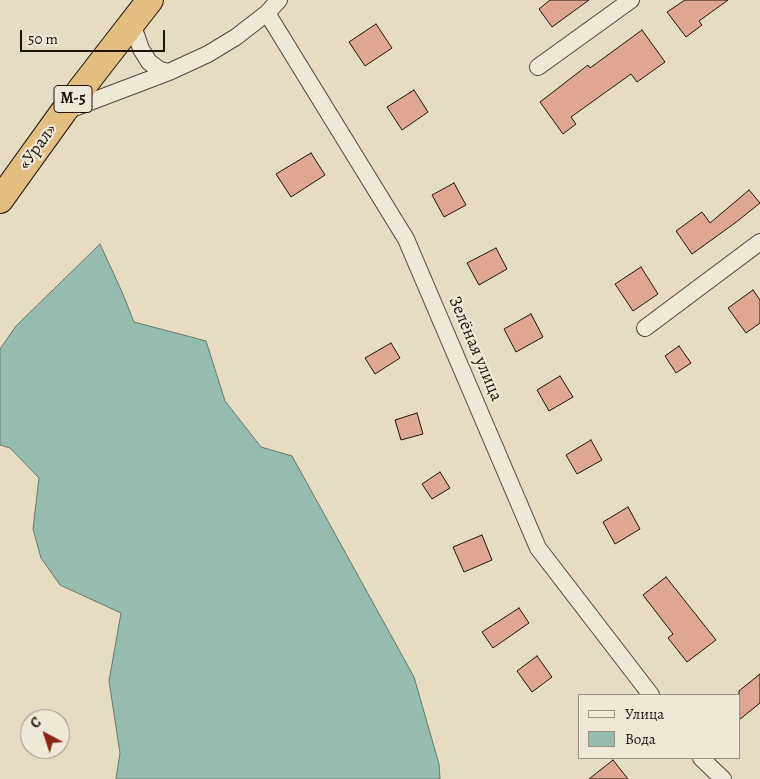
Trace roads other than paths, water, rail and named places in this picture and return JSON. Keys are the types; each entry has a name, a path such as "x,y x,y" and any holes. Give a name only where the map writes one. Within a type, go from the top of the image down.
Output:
{"highway":[{"name":"«Урал»","path":"0,200 64,111 150,0"}],"street":[{"path":"64,111 169,72 208,54 236,37 267,13 279,0"},
{"path":"538,67 631,0"},
{"name":"Зелёная улица","path":"267,13 406,239 538,548 650,694"},
{"path":"132,23 141,48 149,62 160,70 169,72"},
{"path":"645,328 760,242"},
{"path":"703,759 723,779"}],"water":[{"path":"100,244 134,322 206,341 225,401 261,447 292,456 414,677 439,764 440,779 116,779 120,753 109,681 121,613 60,585 41,558 33,529 39,478 10,448 0,445 0,349 16,326"}]}
